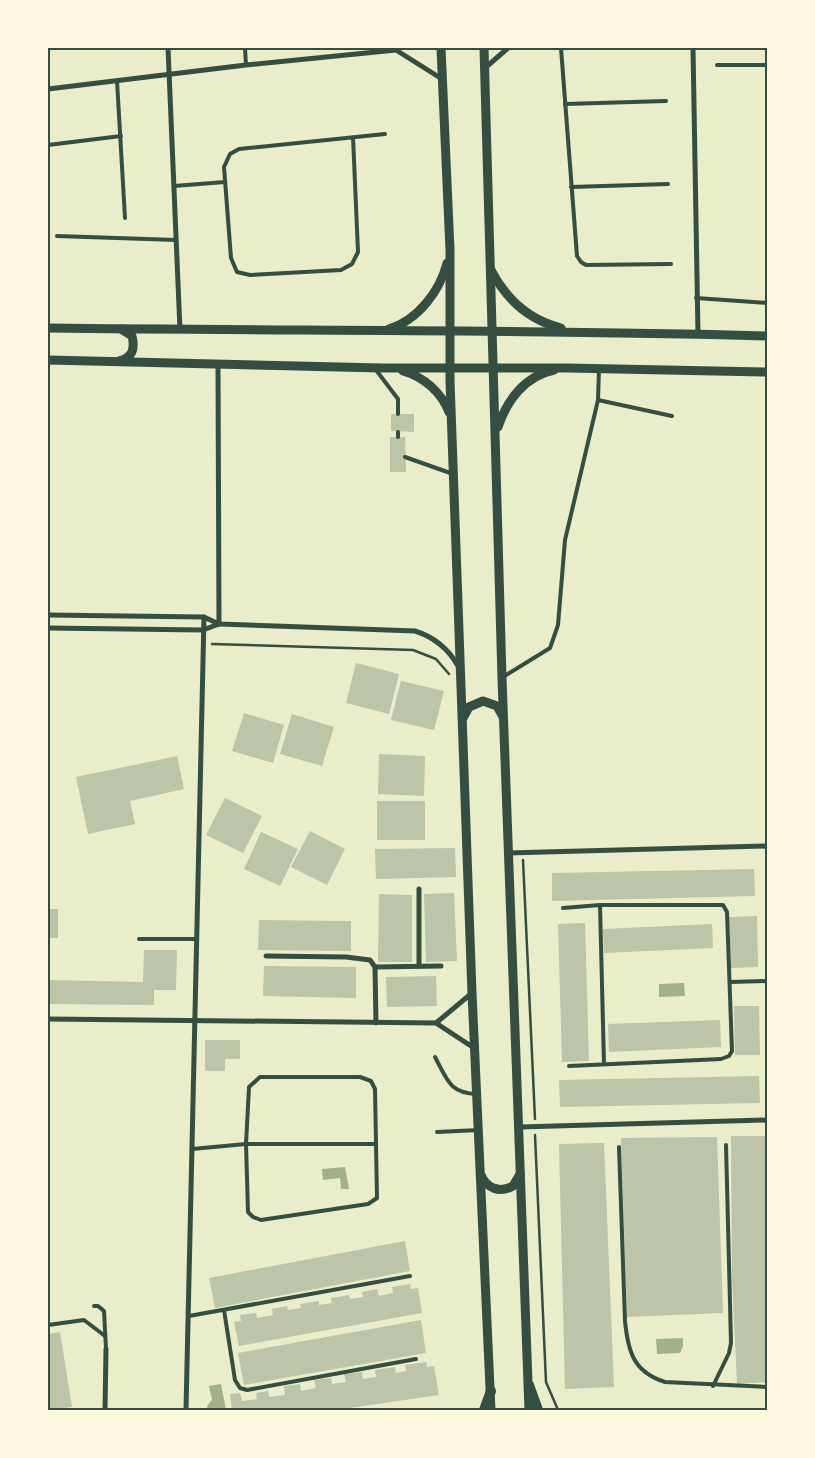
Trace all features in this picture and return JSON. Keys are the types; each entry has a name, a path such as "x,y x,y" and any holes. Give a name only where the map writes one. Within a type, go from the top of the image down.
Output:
{"main road":[{"path":"529,1385 538,1410"},
{"path":"484,1410 491,1391"}],"street":[{"path":"168,48 180,330"},
{"path":"441,48 450,250 450,368 472,992 492,1410"},
{"path":"484,48 497,450"},
{"path":"484,68 508,48"},
{"path":"693,48 698,334"},
{"path":"48,89 398,49 442,80"},
{"path":"376,331 391,328 420,309 440,283 450,250"},
{"path":"490,267 498,283 522,309 545,323 571,331"},
{"path":"48,328 571,331 768,336"},
{"path":"116,328 125,330 132,336 134,345 132,354 126,360 117,362"},
{"path":"48,360 378,368 599,368 768,372"},
{"path":"218,364 220,624"},
{"path":"378,368 409,372 426,382 440,395 452,419"},
{"path":"529,1410 520,1127 503,720 497,430 504,410 515,394 530,380 548,372 568,368"},
{"path":"48,615 204,617 220,624"},
{"path":"186,1410 204,617"},
{"path":"48,628 203,630 220,624 415,631 430,636 442,645 453,657 460,671"},
{"path":"462,720 469,707 483,701 497,706 503,720"},
{"path":"508,853 768,846"},
{"path":"419,889 419,966"},
{"path":"266,956 366,958 376,967 441,966"},
{"path":"376,967 376,1023"},
{"path":"436,1023 472,992"},
{"path":"48,1019 436,1023 475,1049"},
{"path":"520,1127 768,1120"},
{"path":"480,1170 481,1176 489,1186 501,1190 513,1186 520,1175 521,1169"},
{"path":"105,1410 106,1349"}],"lane":[{"path":"245,48 246,65"},
{"path":"562,48 576,249 580,262 594,266 671,264"},
{"path":"717,65 768,65"},
{"path":"117,81 125,218"},
{"path":"565,104 666,101"},
{"path":"353,137 358,252 356,258 347,268 250,275 237,272 231,258 225,162 234,151 353,137 385,134"},
{"path":"48,145 121,136"},
{"path":"174,186 226,182"},
{"path":"571,187 668,184"},
{"path":"57,236 176,240"},
{"path":"696,298 768,303"},
{"path":"378,368 398,399 398,414"},
{"path":"502,678 550,648 558,625 565,540 598,400 599,368"},
{"path":"598,400 672,416"},
{"path":"405,457 454,474"},
{"path":"563,908 600,905 723,905 727,912 731,982 732,1051 728,1056 721,1059 569,1066"},
{"path":"600,905 604,1064"},
{"path":"139,939 197,939"},
{"path":"731,982 768,981"},
{"path":"434,1057 455,1090 462,1094 477,1094"},
{"path":"360,1077 371,1081 375,1089 377,1198 368,1204 261,1220 253,1217 248,1212 246,1144 248,1095 254,1081 260,1078 360,1077"},
{"path":"437,1132 479,1130"},
{"path":"192,1149 246,1144 375,1144"},
{"path":"713,1386 729,1354 731,1336 726,1145"},
{"path":"619,1147 625,1321 630,1350 643,1370 656,1379 683,1384 768,1387"},
{"path":"189,1316 410,1276"},
{"path":"94,1306 98,1306 104,1311 106,1349"},
{"path":"224,1310 235,1380 240,1388 247,1390 416,1360"},
{"path":"48,1325 84,1320 105,1336"}],"path":[{"path":"203,644 413,650 436,659 446,669 452,680"}],"shaded area":[{"path":"684,983 685,996 659,997 659,984"},
{"path":"345,1167 349,1189 341,1189 340,1178 323,1180 322,1169"},
{"path":"683,1338 683,1346 680,1353 657,1354 656,1339"},
{"path":"221,1384 226,1410 208,1410 207,1406 212,1400 209,1386"}],"building":[{"path":"391,414 414,414 414,432 391,431"},
{"path":"390,437 405,437 406,472 390,472"},
{"path":"356,663 399,674 389,714 346,703"},
{"path":"401,681 444,691 434,730 391,720"},
{"path":"244,713 284,725 273,763 232,751"},
{"path":"292,714 334,727 322,766 280,754"},
{"path":"379,754 425,756 424,796 378,794"},
{"path":"177,756 184,789 130,801 135,824 88,834 76,777"},
{"path":"225,798 262,816 243,853 206,835"},
{"path":"377,801 425,801 425,840 377,840"},
{"path":"310,831 345,849 327,885 291,867"},
{"path":"261,832 298,849 280,886 244,869"},
{"path":"455,848 456,877 376,879 375,849"},
{"path":"754,869 755,896 552,901 552,873"},
{"path":"454,893 457,961 426,962 424,894"},
{"path":"379,894 412,895 412,962 378,962"},
{"path":"48,909 58,909 58,938 48,938"},
{"path":"757,916 758,967 731,968 729,917"},
{"path":"259,920 351,921 351,951 258,950"},
{"path":"585,923 589,1061 562,1062 558,924"},
{"path":"712,924 713,948 604,953 603,929"},
{"path":"144,950 177,950 176,990 154,990 154,1005 48,1004 48,980 143,982"},
{"path":"264,966 356,967 356,998 263,996"},
{"path":"436,976 437,1006 387,1007 386,977"},
{"path":"734,1006 759,1006 760,1055 735,1055"},
{"path":"720,1020 721,1047 609,1052 608,1024"},
{"path":"205,1040 240,1040 240,1059 225,1059 225,1071 205,1071"},
{"path":"759,1076 760,1103 560,1107 559,1080"},
{"path":"731,1136 768,1136 768,1382 737,1384 732,1277"},
{"path":"717,1137 723,1313 627,1317 621,1138"},
{"path":"604,1143 614,1387 565,1389 559,1144"},
{"path":"405,1241 410,1271 215,1308 209,1278"},
{"path":"410,1284 411,1289 418,1288 422,1313 239,1346 234,1322 241,1321 240,1315 256,1313 257,1318 273,1315 272,1309 287,1306 288,1310 301,1308 300,1304 319,1301 319,1305 332,1303 331,1298 349,1295 350,1299 363,1297 362,1292 377,1289 379,1296 393,1293 392,1287"},
{"path":"421,1320 426,1353 244,1385 238,1353"},
{"path":"60,1332 72,1407 48,1410 48,1334"},
{"path":"426,1362 427,1367 434,1366 439,1395 336,1410 232,1410 230,1394 240,1393 242,1401 257,1399 256,1393 268,1391 269,1397 285,1395 284,1386 300,1384 301,1391 316,1388 314,1380 331,1378 332,1384 346,1382 344,1374 362,1372 363,1379 376,1377 375,1370 395,1367 396,1373 406,1371 405,1365"}]}
